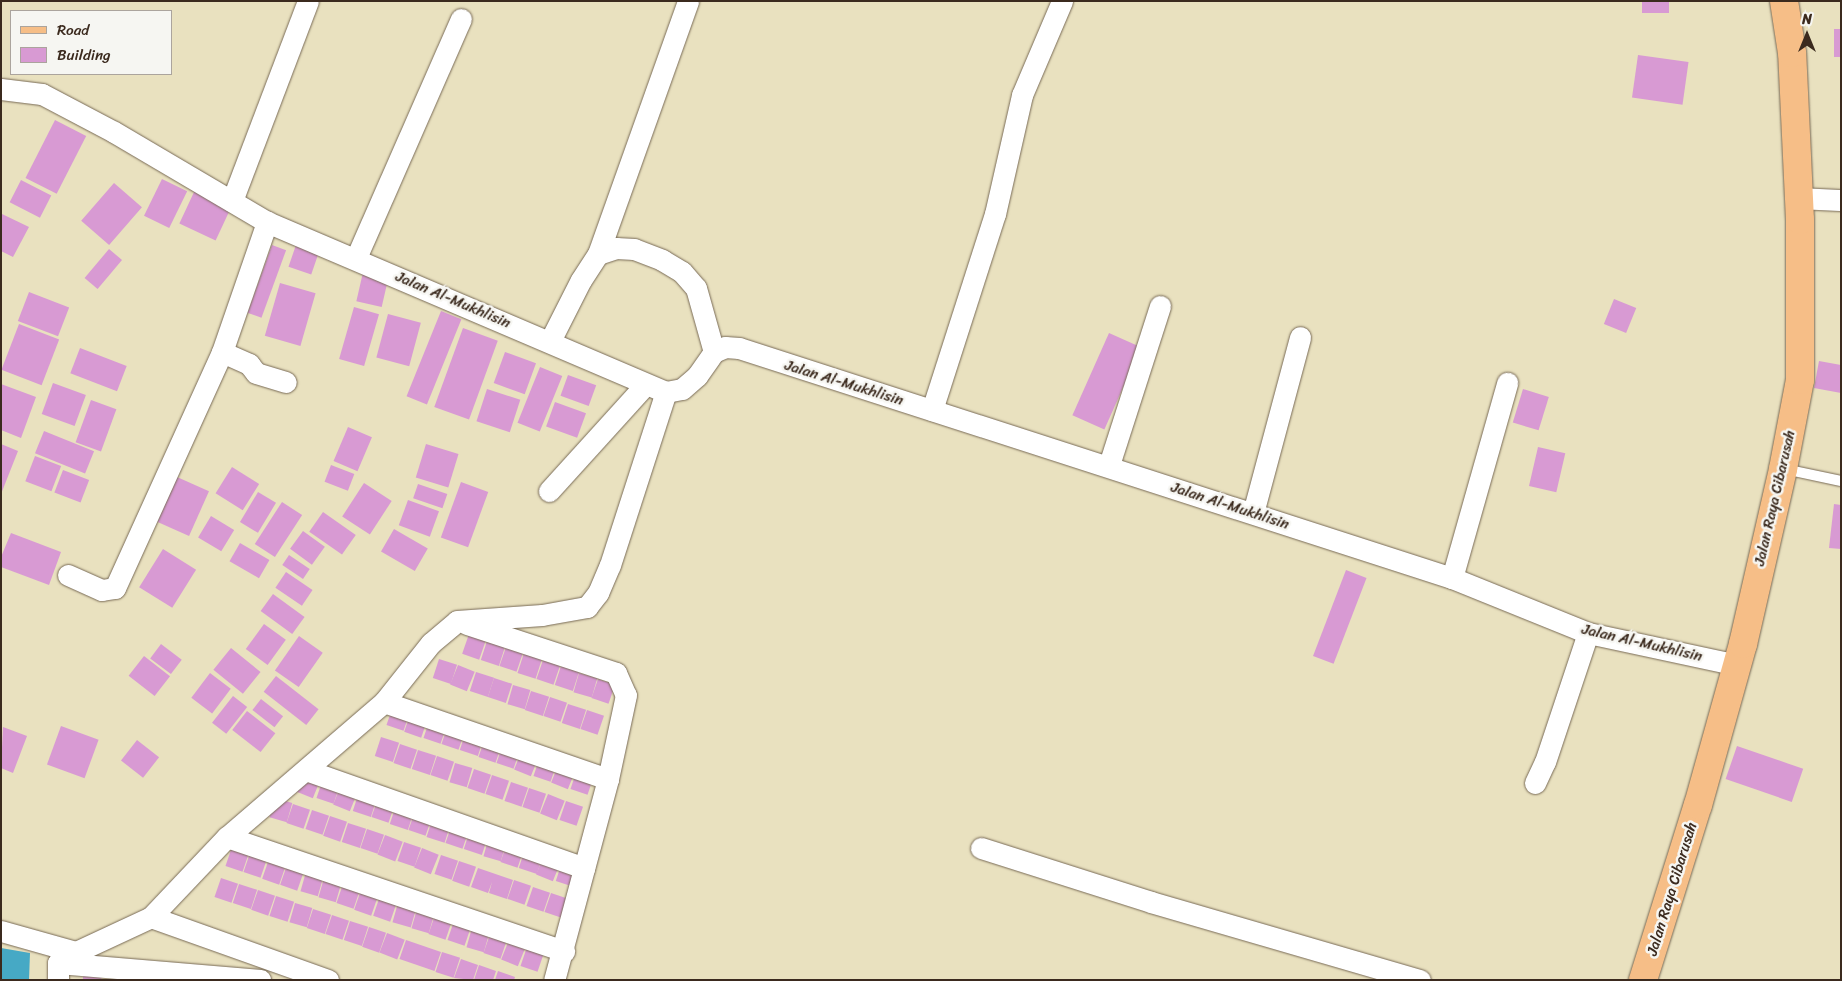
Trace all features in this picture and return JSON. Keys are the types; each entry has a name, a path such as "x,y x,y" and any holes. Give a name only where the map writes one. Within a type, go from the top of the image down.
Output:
{"main road":[{"name":"Jalan Raya Cibarusah","path":"1643,980 1698,805 1737,665 1783,469 1800,380 1802,345 1792,53 1784,1"}],"street":[{"path":"232,202 308,1"},
{"path":"550,341 581,280 598,254 688,1"},
{"path":"932,410 995,214 1022,95 1062,1"},
{"path":"356,258 461,19"},
{"name":"Jalan Al-Mukhlisin","path":"1,88 42,94 114,132 266,222 356,258 550,341 645,385 666,392"},
{"path":"1798,198 1841,200"},
{"path":"68,575 102,590 115,588 222,352 266,222"},
{"path":"64,965 151,917 228,837 384,702 430,643 457,621 542,616 587,606 598,594 610,565 666,392 682,389 697,376 714,352 696,288 682,272 662,260 634,249 616,248 598,254"},
{"path":"1109,465 1160,306"},
{"path":"1253,513 1300,337"},
{"name":"Jalan Al-Mukhlisin","path":"714,352 726,348 738,348 1109,465 1452,578 1588,633 1737,665"},
{"path":"222,352 249,364 256,374 286,382"},
{"path":"1452,578 1507,383"},
{"path":"549,491 645,385"},
{"path":"457,621 616,673 626,695 608,778 564,951 554,980"},
{"path":"1535,783 1588,633"},
{"path":"384,702 608,778"},
{"path":"306,770 584,868"},
{"path":"228,837 564,951"},
{"path":"981,848 1151,902 1420,980"},
{"path":"151,917 328,980"},
{"path":"1,931 64,965 260,980"}],"lane":[{"path":"1783,469 1841,482"}],"water":[{"path":"1,948 30,953 29,980 1,980"}],"building":[{"path":"1642,1 1669,1 1669,13 1642,13"},
{"path":"1834,29 1841,29 1841,57 1834,57"},
{"path":"1638,55 1689,62 1683,105 1632,98"},
{"path":"55,120 86,136 57,194 25,178"},
{"path":"162,179 187,191 169,228 144,216"},
{"path":"21,180 51,195 40,218 10,202"},
{"path":"114,183 142,207 109,245 81,221"},
{"path":"195,190 231,207 216,240 179,224"},
{"path":"2,214 29,227 13,257 1,251"},
{"path":"272,245 286,250 261,318 247,313"},
{"path":"296,245 319,253 311,275 289,267"},
{"path":"109,249 122,260 98,289 85,278"},
{"path":"364,268 389,274 382,307 356,301"},
{"path":"280,283 316,293 300,346 265,336"},
{"path":"29,292 69,307 58,336 18,321"},
{"path":"1614,299 1636,308 1626,333 1604,324"},
{"path":"354,307 379,314 364,366 339,359"},
{"path":"441,311 461,319 427,405 407,396"},
{"path":"388,314 421,323 409,366 376,357"},
{"path":"19,324 59,339 42,385 1,370"},
{"path":"463,328 498,341 469,420 434,407"},
{"path":"1109,333 1141,347 1104,429 1072,415"},
{"path":"80,348 127,366 117,391 70,373"},
{"path":"505,352 536,363 525,394 494,383"},
{"path":"1819,361 1841,365 1841,393 1814,388"},
{"path":"540,367 562,376 540,432 518,423"},
{"path":"568,375 596,385 589,406 560,396"},
{"path":"53,383 86,395 75,426 42,414"},
{"path":"1,384 36,397 21,438 1,430"},
{"path":"487,389 520,400 510,432 476,421"},
{"path":"1523,389 1549,397 1539,430 1513,422"},
{"path":"91,400 116,409 101,452 76,442"},
{"path":"555,402 586,413 577,438 546,426"},
{"path":"348,427 372,437 357,471 334,461"},
{"path":"44,431 94,451 85,473 35,453"},
{"path":"1,444 18,451 1,494"},
{"path":"426,444 459,454 448,487 416,477"},
{"path":"1538,447 1565,453 1556,492 1529,486"},
{"path":"35,456 61,466 51,491 25,481"},
{"path":"331,465 354,474 348,491 325,482"},
{"path":"232,467 259,484 243,510 216,493"},
{"path":"63,470 89,480 81,502 54,492"},
{"path":"177,477 209,491 189,536 157,522"},
{"path":"461,482 488,492 468,547 441,537"},
{"path":"364,483 392,501 370,535 342,517"},
{"path":"418,484 447,494 442,508 413,498"},
{"path":"258,492 276,503 258,533 240,522"},
{"path":"408,500 439,511 430,537 399,525"},
{"path":"282,502 302,515 275,557 255,544"},
{"path":"1834,504 1841,505 1841,549 1829,548"},
{"path":"323,512 356,535 342,555 309,532"},
{"path":"211,516 234,530 221,551 198,537"},
{"path":"394,529 428,548 415,571 381,552"},
{"path":"303,531 325,547 312,565 290,549"},
{"path":"11,533 61,552 49,585 1,567 1,557"},
{"path":"240,543 269,560 259,578 230,561"},
{"path":"163,549 196,570 172,608 139,587"},
{"path":"289,555 310,569 303,579 282,565"},
{"path":"1346,570 1367,578 1334,664 1313,656"},
{"path":"286,572 313,590 302,606 275,588"},
{"path":"273,594 305,617 292,634 261,611"},
{"path":"264,624 286,640 268,665 246,649"},
{"path":"469,634 486,640 479,660 462,654"},
{"path":"299,636 323,653 299,687 275,670"},
{"path":"487,641 505,647 499,666 481,660"},
{"path":"161,644 182,660 171,674 150,658"},
{"path":"506,647 523,653 517,672 499,666"},
{"path":"231,648 261,672 243,694 213,670"},
{"path":"524,653 542,659 536,679 518,673"},
{"path":"144,656 170,676 155,696 129,676"},
{"path":"439,659 457,665 451,684 433,678"},
{"path":"543,660 560,666 554,685 536,679"},
{"path":"458,665 475,672 467,691 450,684"},
{"path":"561,666 579,672 573,691 555,685"},
{"path":"476,672 494,678 488,697 470,691"},
{"path":"210,673 231,689 212,713 191,698"},
{"path":"579,673 597,678 592,697 573,692"},
{"path":"276,676 319,709 306,725 264,692"},
{"path":"494,678 512,684 506,703 488,697"},
{"path":"598,679 615,685 609,704 591,698"},
{"path":"513,685 530,690 525,709 507,704"},
{"path":"531,691 549,697 543,716 525,710"},
{"path":"233,696 247,707 226,734 212,723"},
{"path":"550,697 567,703 561,722 543,716"},
{"path":"261,699 283,716 274,727 252,710"},
{"path":"568,704 586,710 580,729 562,723"},
{"path":"393,706 410,712 404,731 386,725"},
{"path":"587,710 604,716 598,735 580,729"},
{"path":"247,711 275,733 261,752 232,730"},
{"path":"411,712 428,718 421,738 404,732"},
{"path":"430,719 447,725 441,744 423,738"},
{"path":"448,725 465,731 459,750 441,744"},
{"path":"61,726 99,740 85,778 47,765"},
{"path":"3,727 27,736 13,773 1,768"},
{"path":"466,731 484,737 478,756 460,750"},
{"path":"381,737 399,743 393,762 375,756"},
{"path":"485,738 502,744 496,763 478,757"},
{"path":"137,740 159,757 143,778 121,760"},
{"path":"400,744 417,750 411,769 393,763"},
{"path":"503,744 520,750 514,769 496,763"},
{"path":"1737,746 1803,769 1792,802 1726,779"},
{"path":"418,750 436,756 430,775 412,769"},
{"path":"522,750 539,757 531,776 514,769"},
{"path":"437,756 454,762 448,781 430,775"},
{"path":"540,757 557,763 551,782 533,776"},
{"path":"455,763 472,768 467,787 449,782"},
{"path":"559,763 576,770 568,789 551,782"},
{"path":"474,769 491,775 485,794 467,788"},
{"path":"577,770 594,776 588,795 570,789"},
{"path":"304,772 321,779 313,798 296,791"},
{"path":"492,775 509,781 503,800 485,794"},
{"path":"323,779 340,785 334,804 316,798"},
{"path":"511,782 528,788 522,807 504,801"},
{"path":"341,785 358,792 350,811 333,804"},
{"path":"529,788 546,794 540,813 522,807"},
{"path":"359,792 377,798 371,817 353,811"},
{"path":"548,794 565,801 557,820 540,813"},
{"path":"275,798 292,803 287,822 269,817"},
{"path":"378,798 395,804 389,823 371,817"},
{"path":"566,801 583,807 577,826 559,820"},
{"path":"293,804 310,810 304,829 286,823"},
{"path":"396,805 414,811 408,830 390,824"},
{"path":"312,810 329,816 323,835 305,829"},
{"path":"415,811 432,817 426,836 408,830"},
{"path":"330,816 347,822 340,842 323,836"},
{"path":"433,817 451,823 445,843 427,837"},
{"path":"348,823 366,829 360,848 342,842"},
{"path":"452,824 469,830 463,849 445,843"},
{"path":"367,829 384,835 378,854 360,848"},
{"path":"470,830 488,836 482,855 464,849"},
{"path":"385,835 403,842 395,861 377,855"},
{"path":"489,837 506,842 501,861 483,856"},
{"path":"404,842 421,848 415,867 397,861"},
{"path":"507,843 524,849 518,868 500,862"},
{"path":"232,847 249,853 243,872 225,866"},
{"path":"422,848 439,855 431,874 414,867"},
{"path":"525,849 543,855 537,874 519,868"},
{"path":"250,853 267,859 261,878 243,872"},
{"path":"441,855 458,861 452,880 434,874"},
{"path":"544,855 561,862 553,881 536,874"},
{"path":"269,859 286,865 279,885 262,879"},
{"path":"459,861 476,867 469,887 452,881"},
{"path":"562,862 580,868 574,887 556,881"},
{"path":"287,865 304,871 297,891 280,885"},
{"path":"478,868 513,880 507,899 489,893 492,882 488,893 471,887"},
{"path":"306,872 323,877 318,896 300,891"},
{"path":"221,878 238,884 232,903 214,897"},
{"path":"324,878 341,883 336,902 318,897"},
{"path":"514,880 531,886 525,905 507,899"},
{"path":"239,884 257,890 251,909 233,903"},
{"path":"343,884 360,890 354,909 336,903"},
{"path":"533,887 550,893 544,912 526,906"},
{"path":"258,890 275,896 268,916 251,910"},
{"path":"361,890 378,896 371,916 354,910"},
{"path":"551,893 568,899 562,918 544,912"},
{"path":"276,896 294,902 288,922 270,916"},
{"path":"380,896 397,902 390,922 373,916"},
{"path":"295,903 312,908 307,927 289,922"},
{"path":"398,903 416,908 411,927 392,922"},
{"path":"313,909 331,915 325,934 307,928"},
{"path":"417,909 434,914 429,933 411,928"},
{"path":"332,915 349,921 343,940 325,934"},
{"path":"435,915 452,921 446,940 428,934"},
{"path":"350,921 368,927 362,946 344,940"},
{"path":"454,921 471,927 465,946 447,940"},
{"path":"369,927 386,933 379,953 362,947"},
{"path":"472,928 489,933 484,952 466,947"},
{"path":"387,933 405,940 397,959 379,953"},
{"path":"490,934 507,940 501,959 483,953"},
{"path":"406,940 441,952 434,971 399,959"},
{"path":"509,940 526,947 518,966 501,959"},
{"path":"527,947 544,953 538,972 520,966"},
{"path":"442,952 460,958 454,978 436,972"},
{"path":"461,959 478,965 473,980 454,978"},
{"path":"479,965 496,971 493,980 474,980"},
{"path":"498,971 515,977 514,980 495,980"},
{"path":"83,973 102,975 101,980 83,980"}]}
